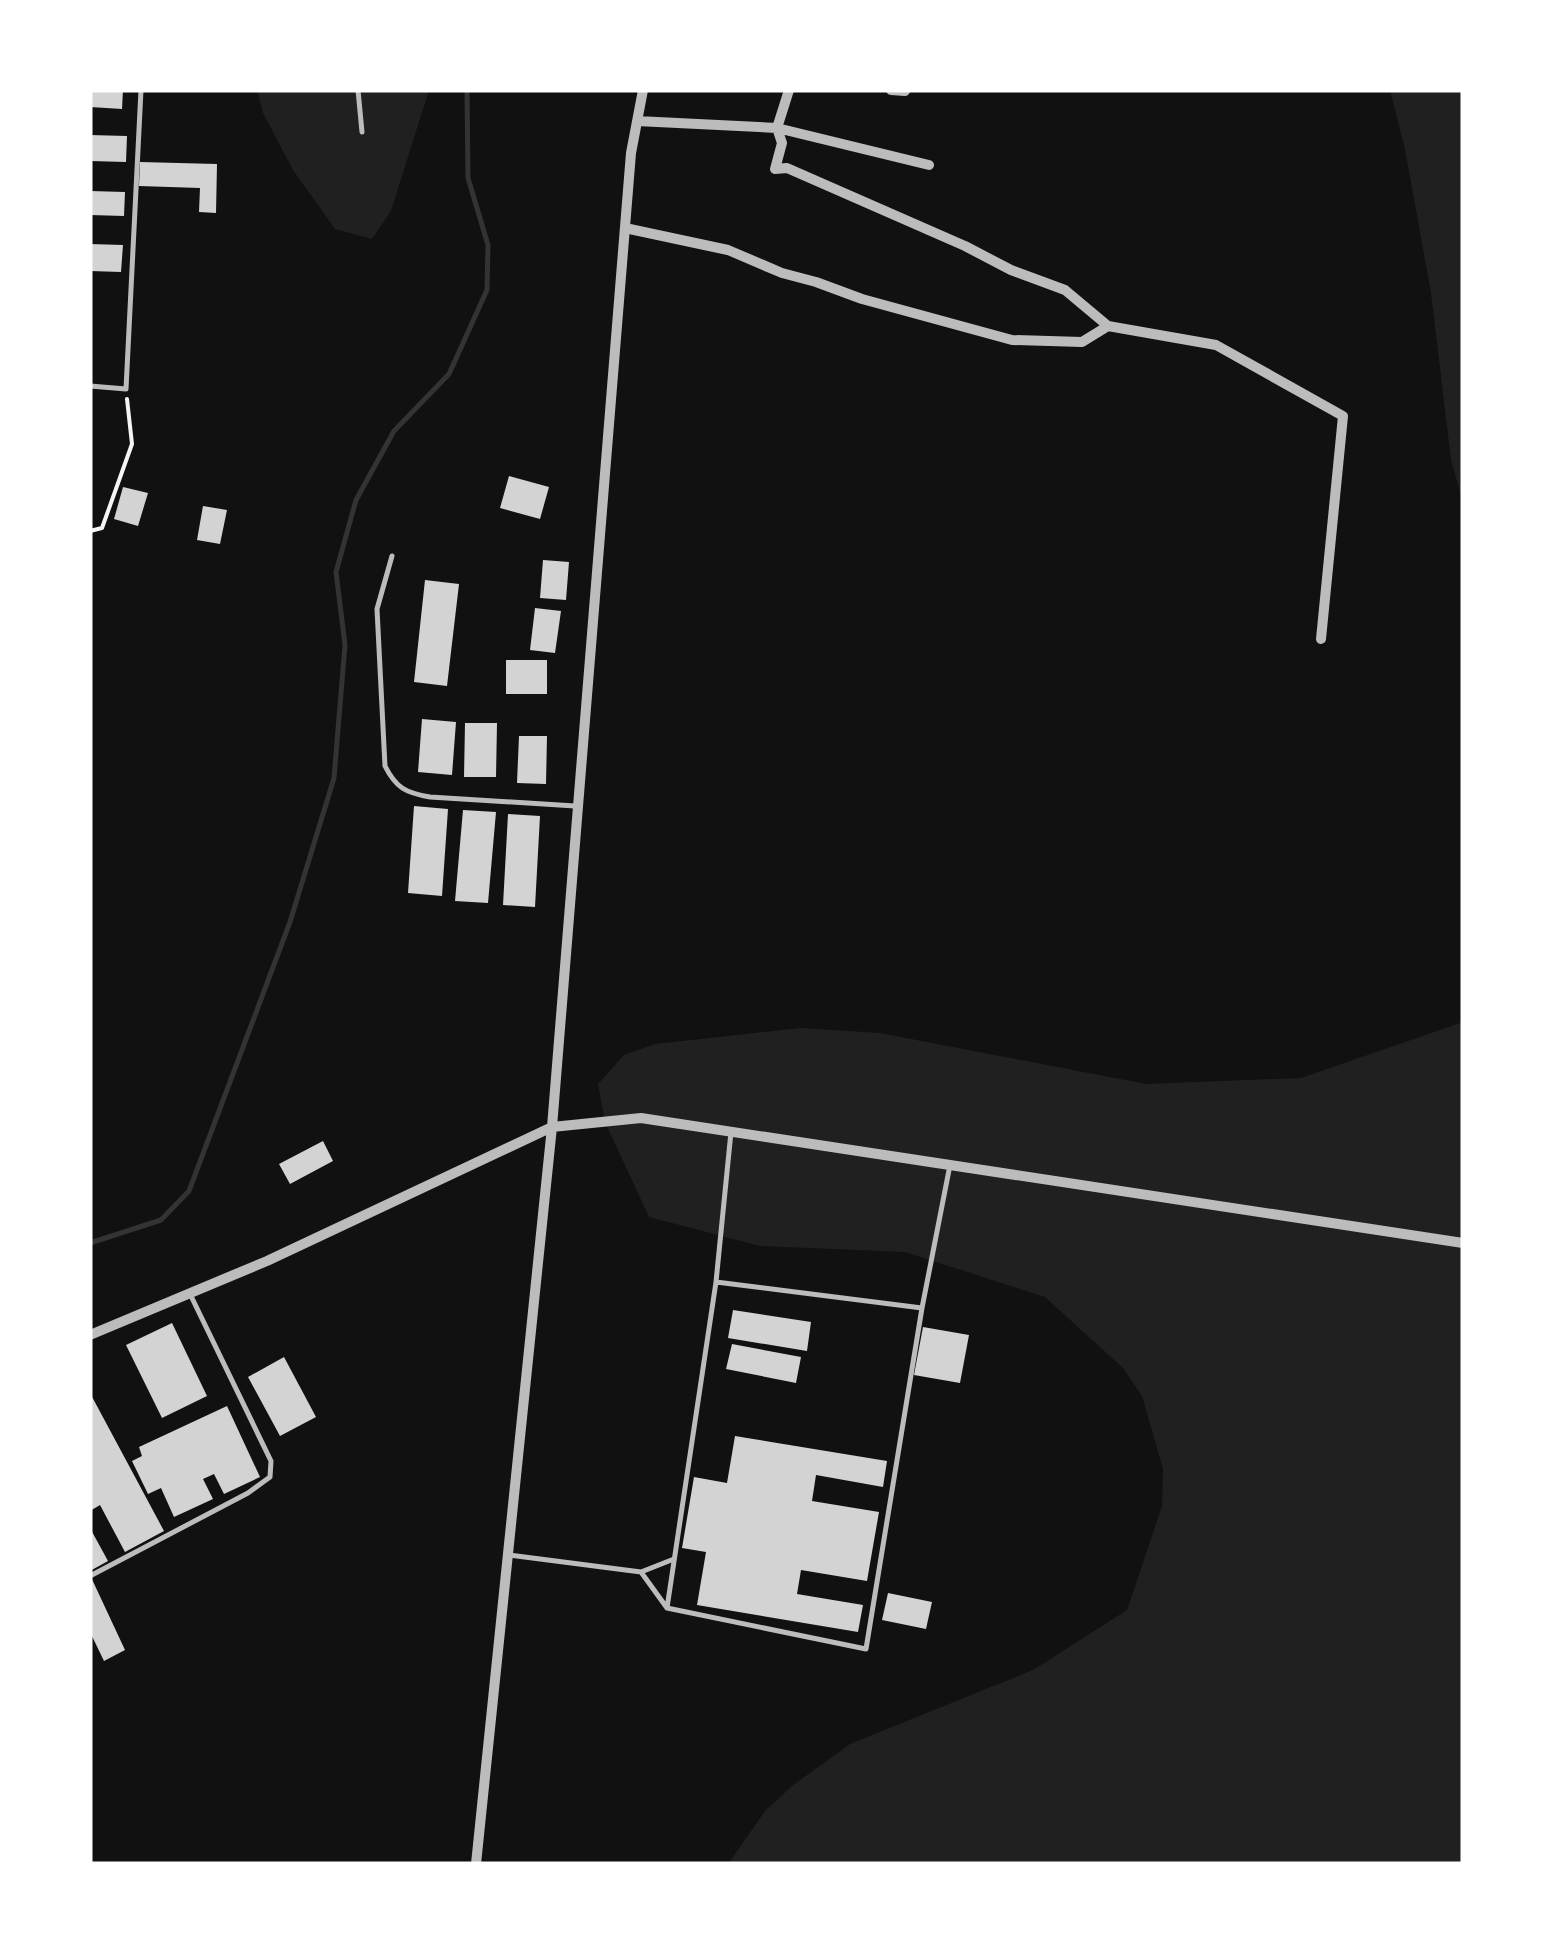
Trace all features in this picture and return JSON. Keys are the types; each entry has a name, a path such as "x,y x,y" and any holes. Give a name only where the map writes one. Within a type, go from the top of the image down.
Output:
{"street":[{"path":"476,1864 552,1127 630,153 643,90"},
{"path":"789,90 777,128 782,143 774,168 787,168 1011,270 1065,290 1108,326 1216,345 1343,416 1321,639"},
{"path":"891,90 906,91"},
{"path":"637,121 777,128 929,165"},
{"path":"624,228 728,250 782,274 1012,340 1082,342 1108,326"},
{"path":"90,1335 268,1261 552,1127 641,1118 1463,1243"}],"lane":[{"path":"90,386 126,390 141,90"},
{"path":"358,90 362,132"},
{"path":"392,556 377,609 376,636 386,766 394,784 410,794 430,797 578,806"},
{"path":"667,1608 716,1282 731,1132"},
{"path":"641,1572 667,1608 866,1649 922,1308 950,1165"},
{"path":"716,1282 922,1308"},
{"path":"90,1576 248,1494 270,1477 271,1461 189,1293"},
{"path":"509,1555 641,1572 674,1559"}],"path":[{"path":"90,531 102,528 132,444 126,390"}],"shaded area":[{"path":"257,90 429,90 391,211 372,239 335,229 293,170 263,113"},
{"path":"1390,90 1463,90 1463,502 1451,460 1431,293 1405,149"},
{"path":"1463,1022 1463,1864 728,1864 765,1811 850,1744 1035,1669 1127,1610 1162,1506 1163,1469 1142,1396 1123,1368 1045,1297 905,1252 760,1246 649,1217 605,1122 598,1084 624,1055 655,1044 801,1028 880,1033 1146,1084 1301,1078"}],"building":[{"path":"90,90 123,90 122,109 90,107"},
{"path":"90,135 127,136 126,162 90,161"},
{"path":"140,162 217,164 216,213 199,212 200,188 139,186"},
{"path":"90,191 125,192 124,216 90,215"},
{"path":"90,244 123,245 121,272 90,271"},
{"path":"509,476 549,487 540,519 500,508"},
{"path":"123,487 148,493 138,526 114,519"},
{"path":"203,506 227,510 220,544 197,540"},
{"path":"543,560 569,562 566,600 540,598"},
{"path":"425,580 459,584 447,686 414,682"},
{"path":"535,608 561,611 555,653 530,650"},
{"path":"506,660 547,660 547,694 506,694"},
{"path":"422,719 456,722 452,775 418,772"},
{"path":"465,723 497,723 496,777 464,777"},
{"path":"519,736 547,736 546,784 517,783"},
{"path":"414,806 448,809 442,896 408,893"},
{"path":"463,810 496,812 488,903 455,901"},
{"path":"508,814 540,816 535,907 503,905"},
{"path":"323,1141 333,1161 290,1184 279,1164"},
{"path":"733,1310 811,1322 807,1351 728,1338"},
{"path":"172,1323 207,1396 162,1418 126,1345"},
{"path":"923,1327 969,1335 960,1383 914,1375"},
{"path":"732,1344 801,1357 796,1383 726,1369"},
{"path":"284,1357 316,1417 280,1436 248,1377"},
{"path":"90,1393 164,1531 125,1552 100,1505 90,1511"},
{"path":"227,1406 260,1477 224,1494 214,1474 203,1479 213,1499 174,1517 161,1488 148,1494 132,1461 142,1456 139,1447"},
{"path":"735,1436 887,1461 883,1487 816,1475 812,1501 879,1512 867,1581 801,1570 797,1594 863,1605 858,1632 697,1605 706,1552 682,1548 694,1477 727,1483"},
{"path":"90,1528 108,1561 90,1571"},
{"path":"90,1575 125,1650 104,1661 90,1632"},
{"path":"888,1593 932,1602 926,1629 882,1620"}],"waterway":[{"path":"90,1243 161,1220 189,1191 290,922 334,778 345,645 336,572 356,500 394,431 449,374 487,290 488,245 468,178 467,90"}]}
